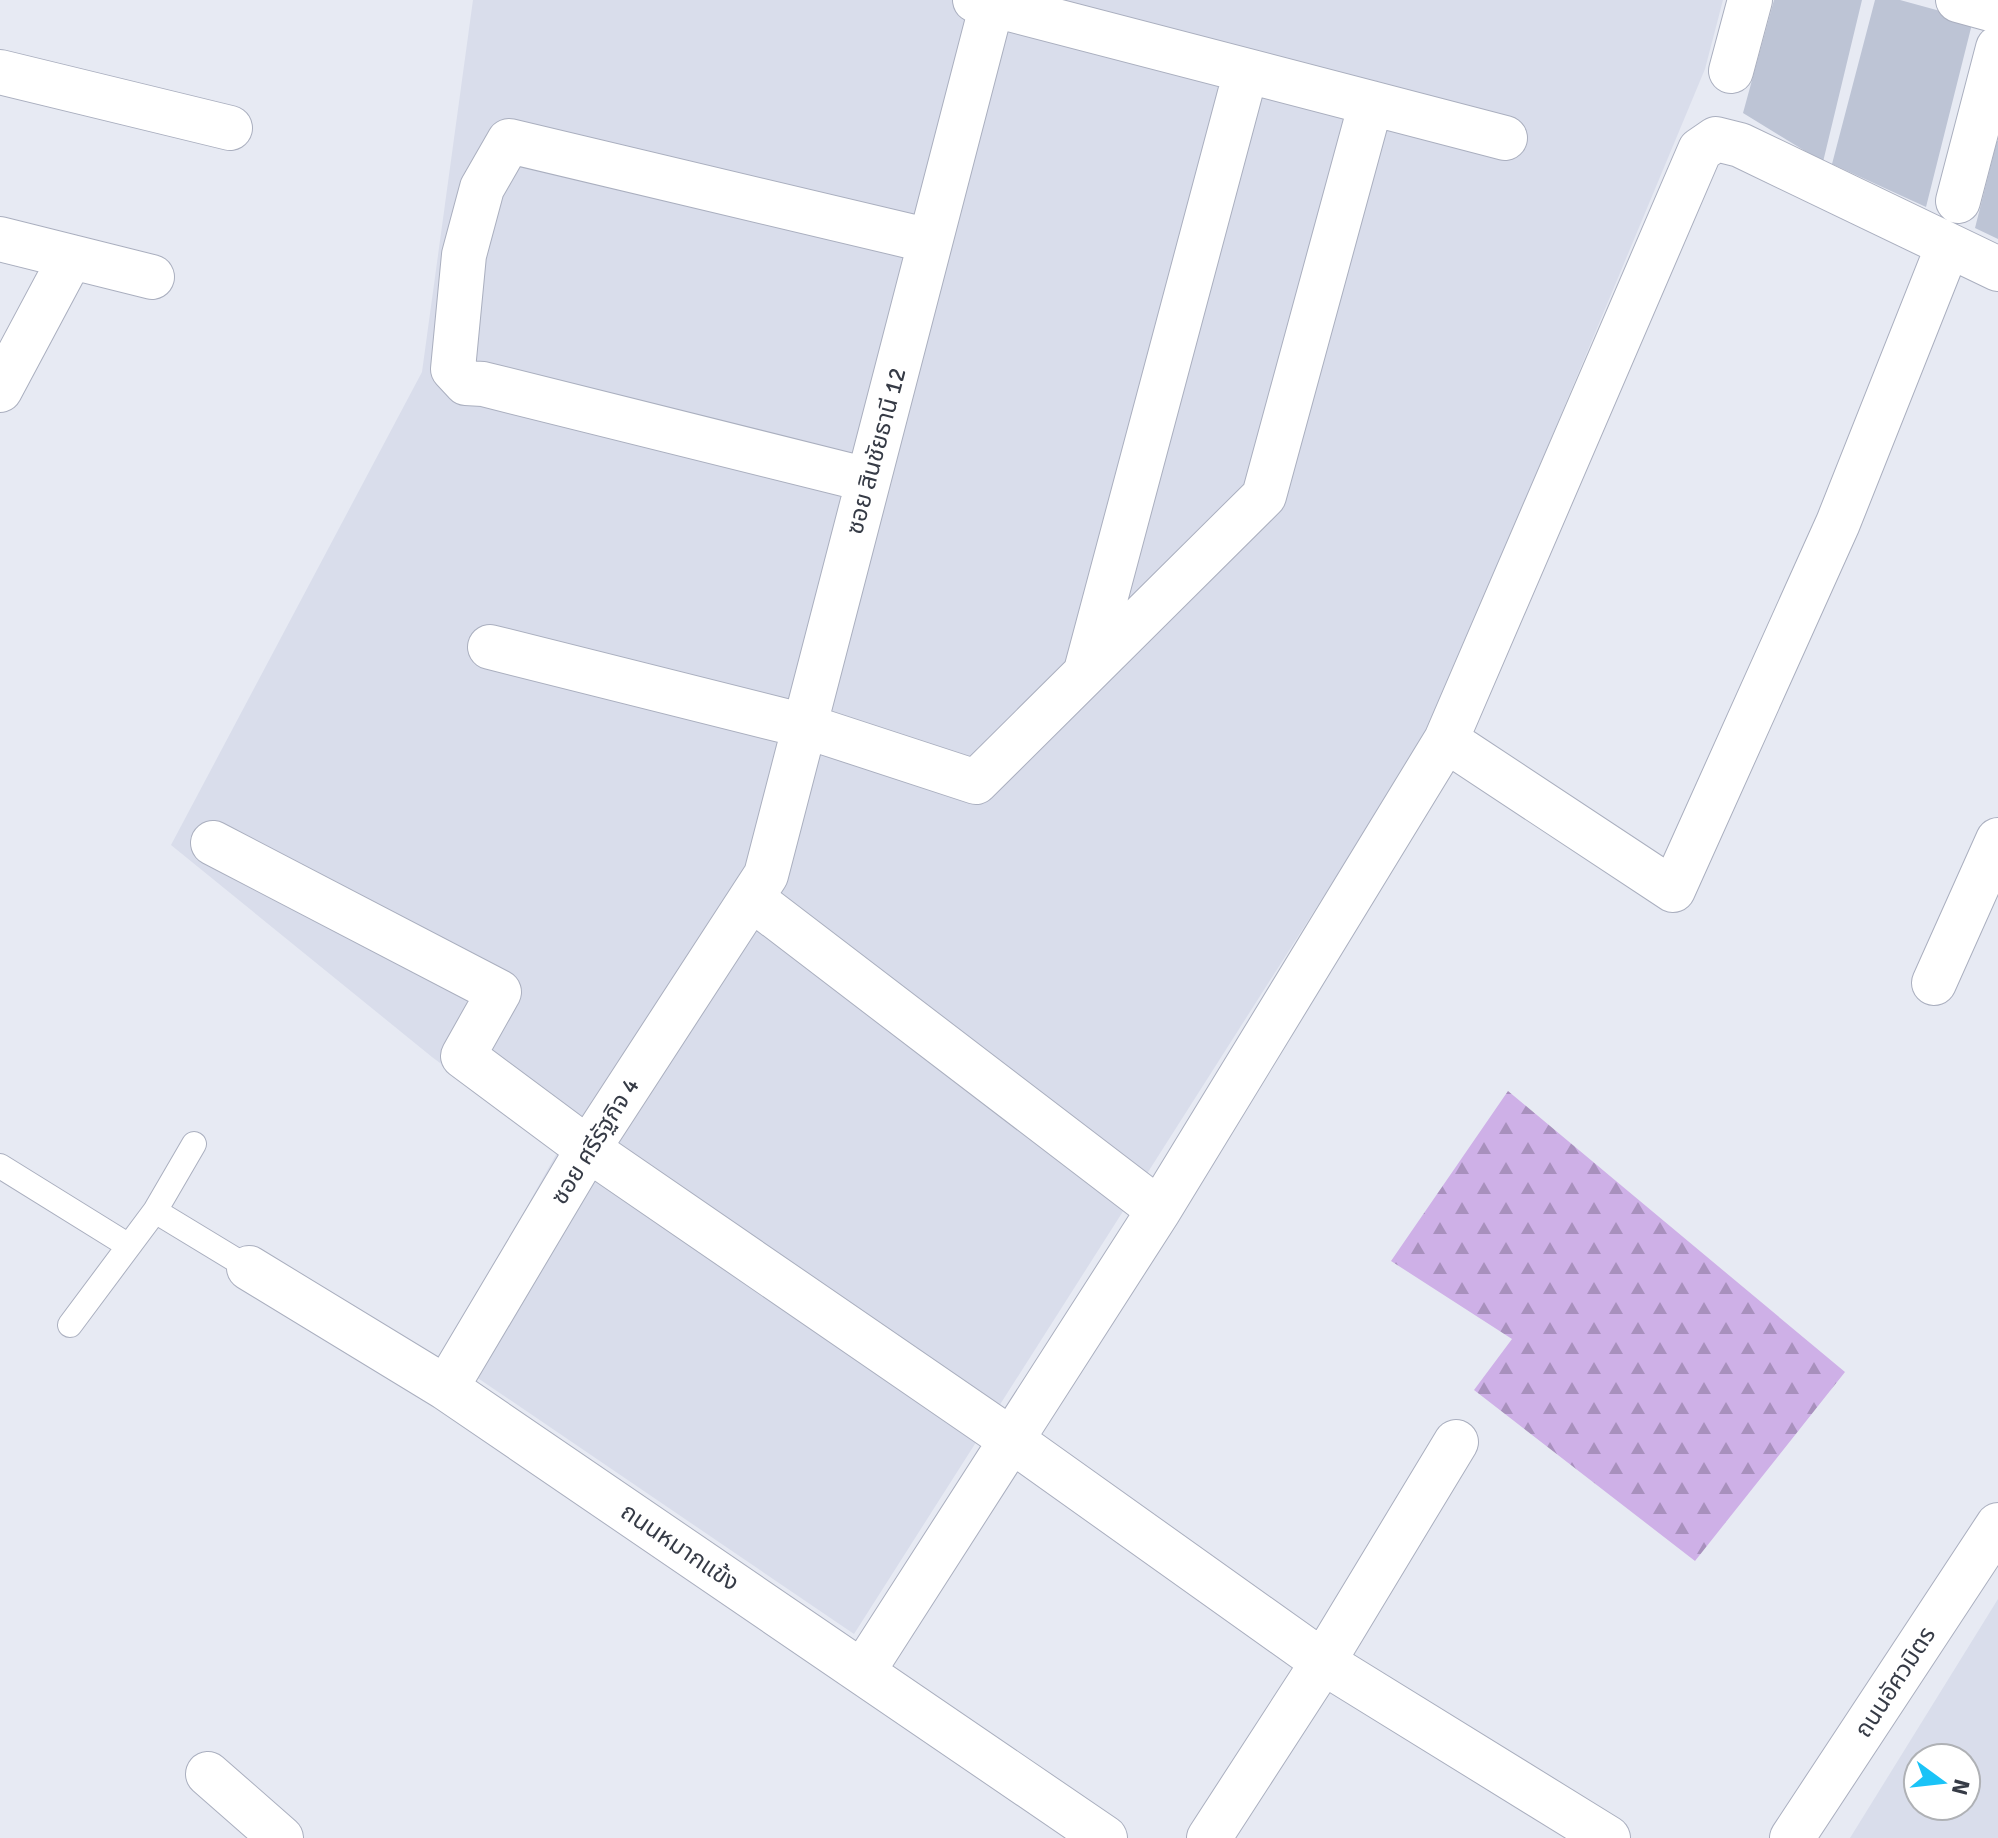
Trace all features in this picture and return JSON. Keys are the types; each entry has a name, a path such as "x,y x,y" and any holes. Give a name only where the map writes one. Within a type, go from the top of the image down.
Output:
{"street":[{"path":"1731,71 1750,0"},
{"path":"1958,0 1998,11"},
{"path":"987,1 1505,138"},
{"name":"ซอย สินชัยธานี 12","path":"751,898 766,875 930,241 987,1"},
{"path":"1958,201 1998,48"},
{"path":"1086,672 1246,71"},
{"path":"0,72 230,128"},
{"path":"490,647 805,726 976,782 1264,496 1371,103"},
{"path":"863,1671 1159,1210 1446,740 1700,150 1716,139 1740,145 1998,269"},
{"path":"868,480 466,383 453,369 464,255 482,188 509,141 930,241"},
{"path":"0,239 152,277"},
{"path":"1446,740 1673,890 1838,523 1948,246"},
{"path":"0,390 71,257"},
{"path":"1934,983 1998,840"},
{"path":"213,843 499,992 463,1056 588,1149 1010,1439 1323,1662 1608,1838"},
{"path":"751,898 1159,1210"},
{"name":"ซอย ศรีรัฐกิจ 4","path":"446,1388 588,1149 751,898"},
{"name":"ถนนหมากแข้ง","path":"249,1268 446,1388 1105,1838"},
{"path":"1209,1838 1323,1662 1456,1442"},
{"name":"ถนนอัศวมิตร","path":"1792,1838 1998,1525"},
{"path":"208,1774 281,1838"}],"lane":[{"path":"70,1325 155,1211 194,1144"},
{"path":"0,1166 129,1246"},
{"path":"155,1211 249,1268"}],"shaded area":[{"path":"473,0 1723,0 1705,69 1430,729 854,1634 444,1355 558,1151 432,1057 171,845 422,372"},
{"path":"1998,1599 1998,1838 1850,1838 1902,1754 1902,1822 1982,1822 1982,1742 1909,1742"}],"green space":[{"path":"1508,1091 1845,1372 1695,1561 1474,1390 1512,1339 1391,1261"}],"building":[{"path":"1774,0 1862,0 1823,162 1743,113"},
{"path":"1875,0 1900,0 1973,20 1926,207 1832,164"},
{"path":"1998,141 1998,239 1975,228"}]}
